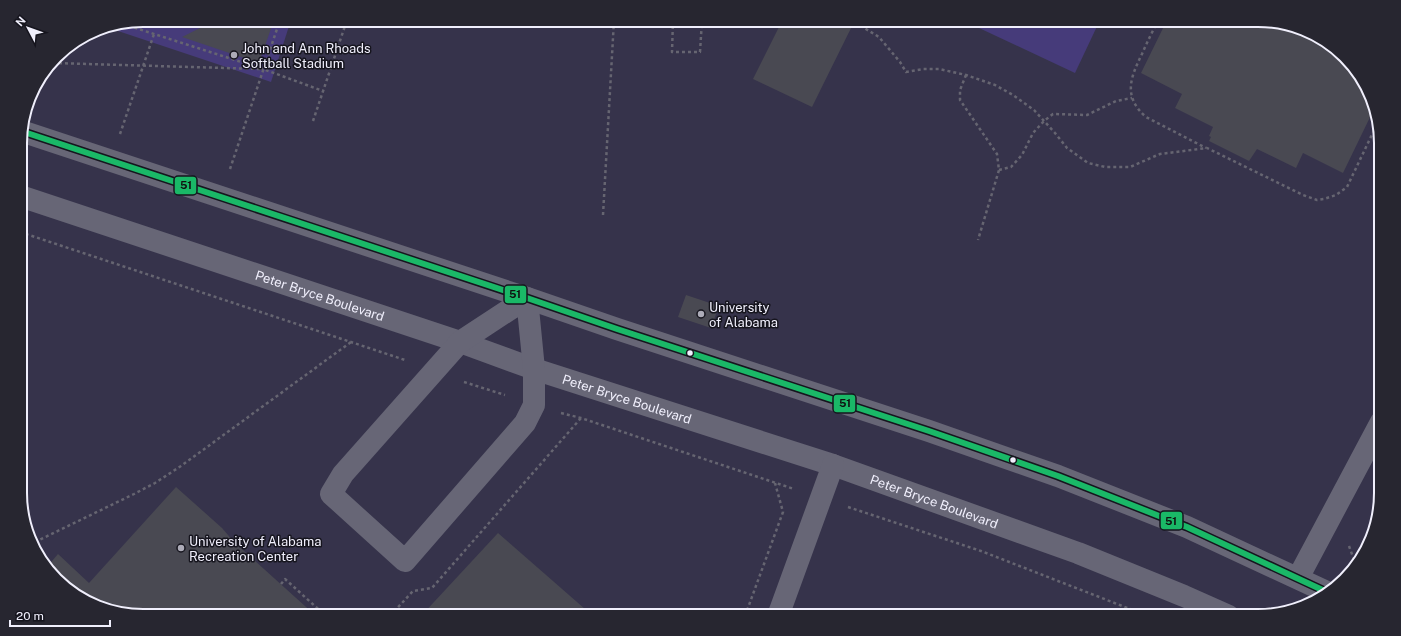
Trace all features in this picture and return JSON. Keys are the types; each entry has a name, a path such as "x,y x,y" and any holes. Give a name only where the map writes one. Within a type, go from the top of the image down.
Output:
{"street":[{"path":"27,133 929,431 1058,476 1187,527 1321,589"},
{"name":"Peter Bryce Boulevard","path":"27,198 460,342 534,369 833,465 1078,553 1213,609"},
{"path":"527,298 534,369 534,405 525,423 405,561 331,494 343,474 460,342 527,298"},
{"path":"1298,578 1374,435"},
{"path":"781,609 833,465"}],"path":[{"path":"229,171 278,27"},
{"path":"313,121 345,27"},
{"path":"603,215 614,27"},
{"path":"673,27 672,52 700,52 702,27"},
{"path":"863,27 879,36 900,62 906,72 923,69 939,69 966,75 995,85 1013,95 1034,110 1068,148 1088,163 1105,167 1130,167 1160,154 1207,148"},
{"path":"1155,27 1133,71 1130,84 1132,98 1138,110 1146,117 1303,195 1316,200 1324,199 1336,195 1347,187 1373,132"},
{"path":"134,28 323,91"},
{"path":"119,135 154,34"},
{"path":"59,63 263,70"},
{"path":"966,75 960,90 960,100 997,154 999,170 978,240"},
{"path":"999,170 1011,167 1022,154 1033,133 1053,114 1087,115 1116,102 1132,98"},
{"path":"27,234 351,342 534,405 581,418 981,551 1130,609"},
{"path":"38,541 155,483 351,342"},
{"path":"396,609 413,591 432,588 581,418"},
{"path":"748,609 783,512 775,483"},
{"path":"281,584 285,579 318,609"}],"shaded area":[{"name":"University of Alabama","path":"143,27 1258,27 1275,28 1340,61 1358,85 1365,99 1370,113 1374,143 1374,493 1372,515 1362,544 1345,569 1322,589 1295,603 1265,609 136,609 106,603 85,593 73,585 61,575 51,563 36,537 31,523 27,493 28,128 33,106 39,92 51,73 61,61 79,47 106,33 121,29"},
{"name":"John and Ann Rhoads Softball Stadium","path":"143,27 289,27 271,82 116,30"},
{"path":"977,27 1097,27 1075,73"}],"building":[{"path":"202,27 272,27 259,63 182,37"},
{"path":"779,27 852,27 812,107 753,79"},
{"path":"1164,27 1258,27 1280,29 1295,33 1316,43 1340,61 1358,85 1365,99 1371,116 1343,173 1303,153 1296,168 1257,149 1249,161 1209,141 1211,137 1209,136 1213,127 1175,108 1182,94 1141,73"},
{"path":"686,295 719,306 711,328 678,317"},
{"name":"University of Alabama Recreation Center","path":"176,487 308,609 136,609 121,607 106,603 85,593 61,575 51,563 58,554 89,583"},
{"path":"498,533 585,609 427,609"}],"transit line":[{"name":"51","path":"27,133 929,431 1058,476 1187,527 1321,589"}],"place":[{"name":"John and Ann Rhoads Softball Stadium","path":"234,55"},
{"name":"University of Alabama","path":"701,314"},
{"name":"University of Alabama Recreation Center","path":"181,548"}]}
